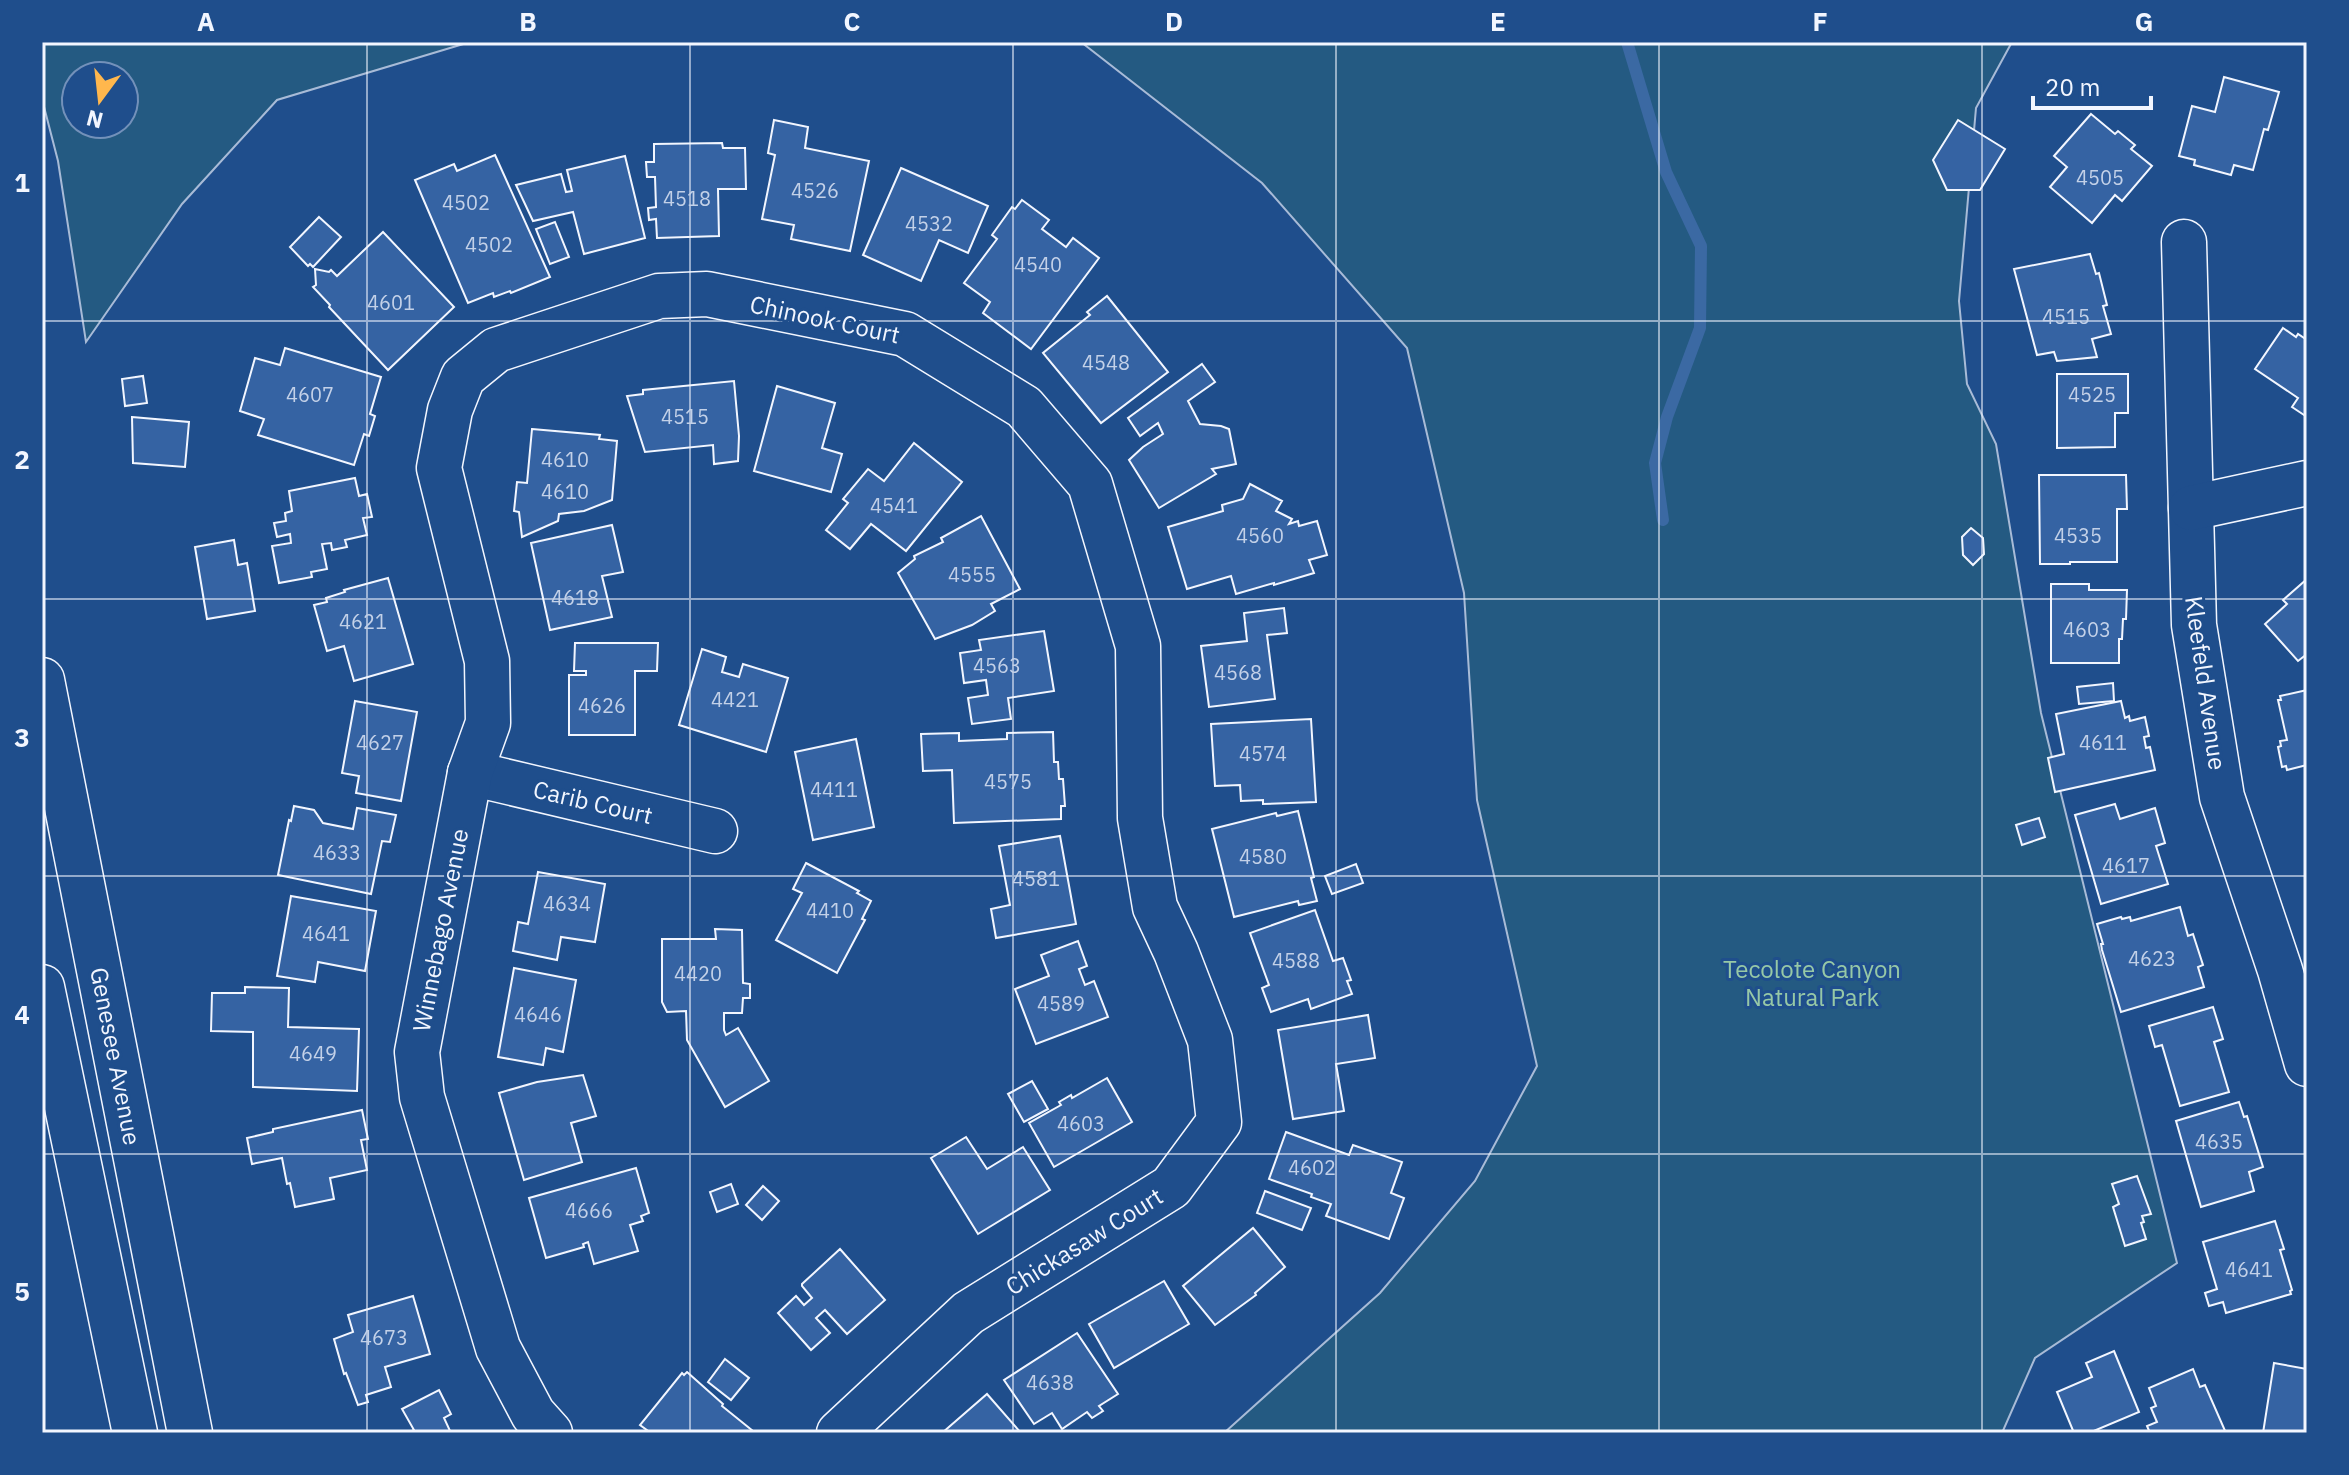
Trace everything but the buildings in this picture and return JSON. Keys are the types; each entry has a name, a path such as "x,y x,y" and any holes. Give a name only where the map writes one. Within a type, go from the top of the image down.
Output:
{"street":[{"name":"Kleefeld Avenue","path":"2184,242 2194,625 2222,797 2294,967 2307,1064"},
{"name":"Chinook Court","path":"450,410 463,377 496,350 659,296 707,294 905,334 1024,407 1090,484 1138,646 1140,818 1155,907 1176,952"},
{"name":"Winnebago Avenue","path":"450,410 439,468 487,661 488,723 470,773 417,1052 422,1097 498,1348 533,1414 550,1433"},
{"path":"2191,508 2307,483"},
{"name":"Genesee Avenue","path":"42,680 190,1433"},
{"name":"Carib Court","path":"470,773 715,831"},
{"name":"Chickasaw Court","path":"839,1433 968,1313 1171,1187 1219,1122 1210,1040 1176,952"},
{"path":"42,987 135,1433"}],"green space":[{"path":"42,42 470,42 277,100 182,204 86,342 58,161 42,99"},
{"name":"Tecolote Canyon Natural Park","path":"1081,42 2012,42 1976,108 1959,301 1967,384 1996,444 2041,713 2177,1263 2035,1358 2002,1433 1224,1433 1380,1293 1475,1181 1537,1066 1477,800 1464,593 1407,348 1262,183"}],"waterway":[{"path":"1627,42 1666,172 1701,246 1700,328 1667,417 1655,463 1663,520"}]}
